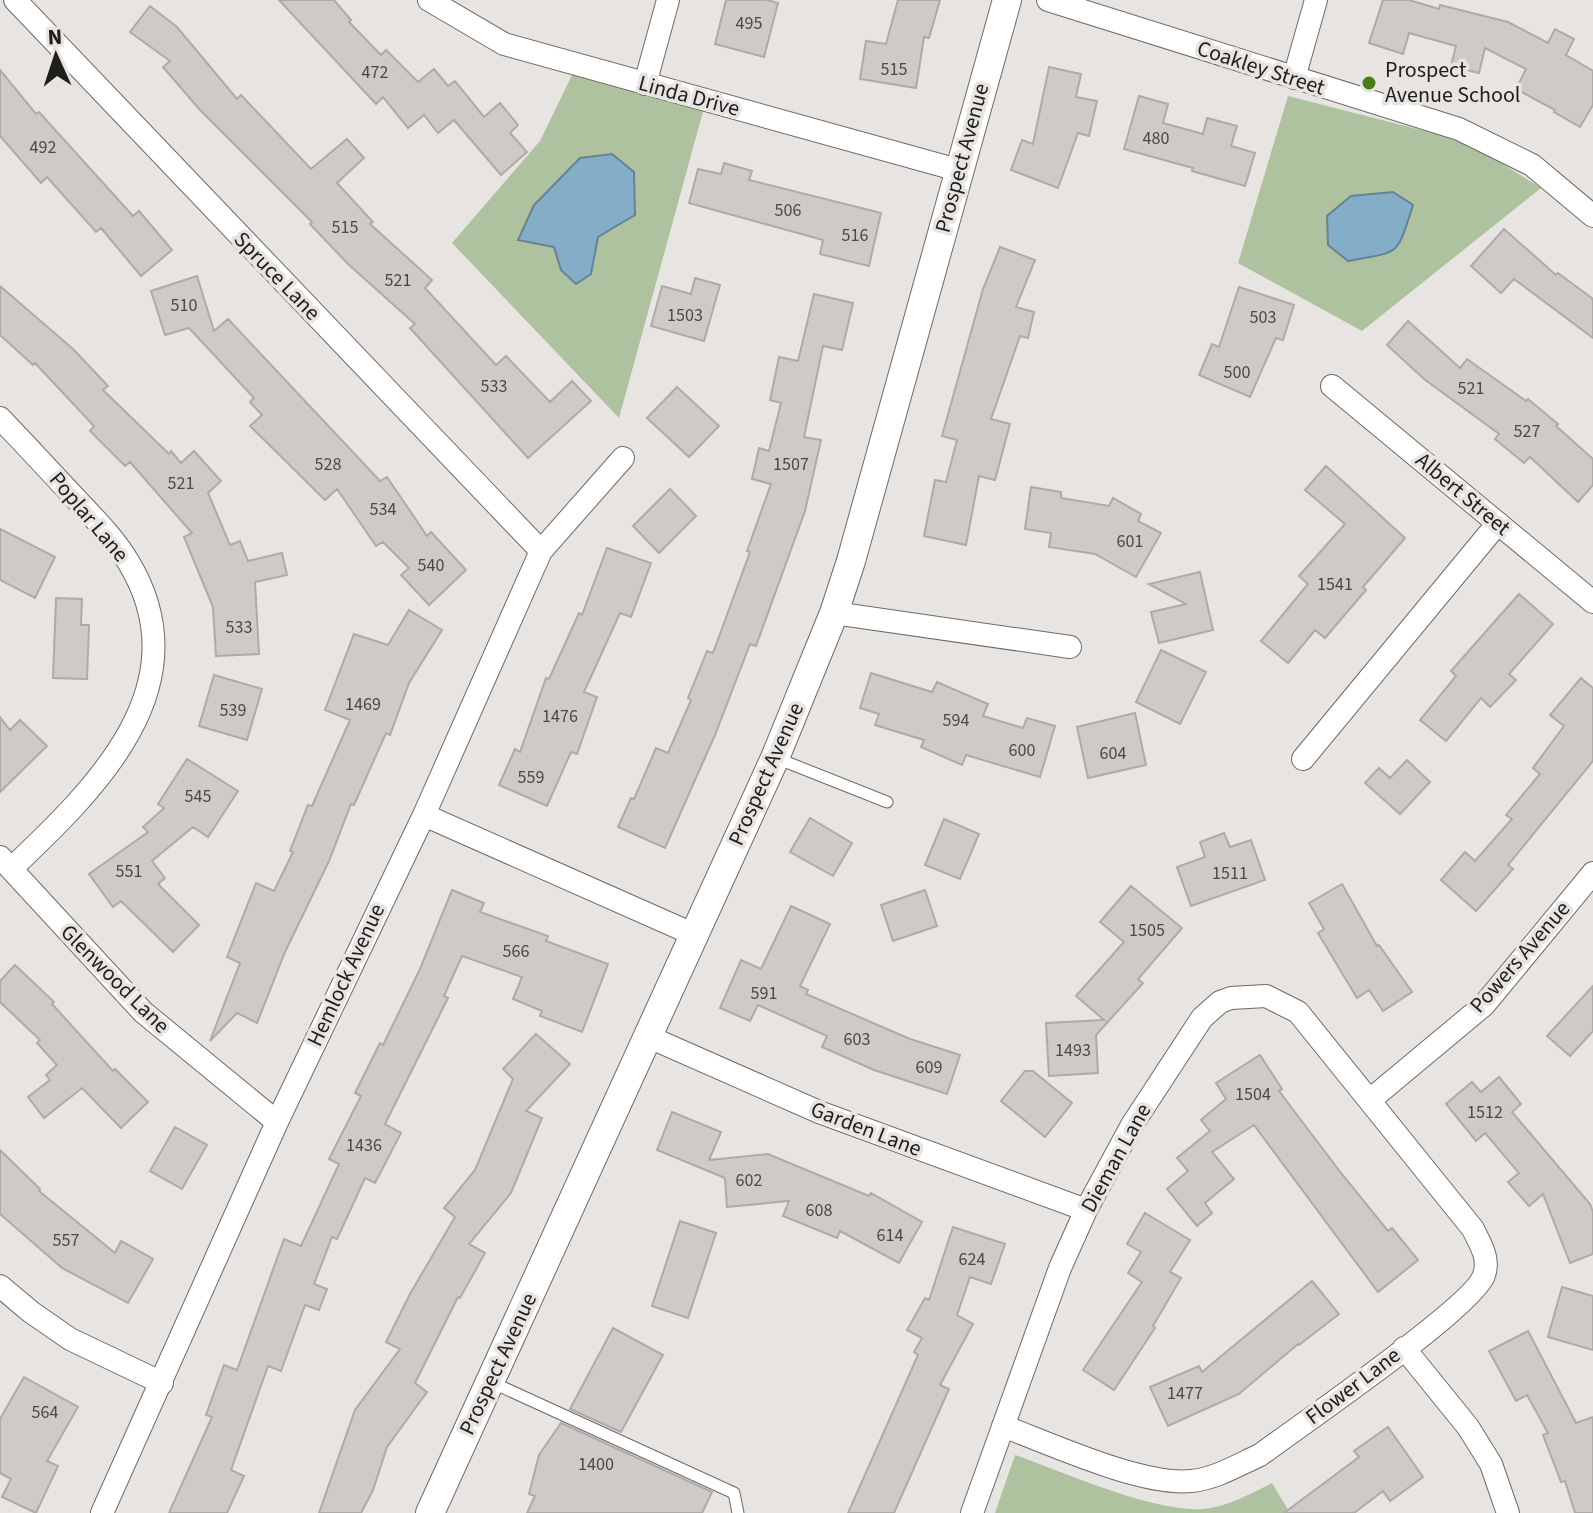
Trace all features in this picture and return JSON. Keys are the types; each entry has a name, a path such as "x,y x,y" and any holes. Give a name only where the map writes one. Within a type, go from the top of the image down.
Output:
{"street":[{"name":"Spruce Lane","path":"15,0 541,551"},
{"name":"Linda Drive","path":"429,0 504,44 958,170"},
{"path":"645,84 668,0"},
{"name":"Prospect Avenue","path":"430,1513 775,758 834,613 856,546 1007,0"},
{"name":"Coakley Street","path":"1048,0 1459,129 1532,165 1593,216"},
{"path":"1294,78 1316,0"},
{"name":"Albert Street","path":"1332,386 1593,602"},
{"name":"Poplar Lane","path":"0,418 107,532 130,564 144,597 152,634 147,686 141,711 126,740 104,774 67,816 6,863"},
{"name":"Hemlock Avenue","path":"102,1513 277,1122 424,815 541,551 623,458"},
{"path":"1303,759 1498,523"},
{"path":"834,613 1070,647"},
{"path":"424,815 695,935"},
{"name":"Glenwood Lane","path":"6,863 143,1012 277,1122"},
{"name":"Powers Avenue","path":"1370,1100 1484,1005 1593,873"},
{"name":"Dieman Lane","path":"972,1513 1060,1268 1086,1210 1141,1112 1202,1018 1220,1002 1231,998 1266,996 1298,1012 1370,1100"},
{"name":"Garden Lane","path":"649,1037 819,1112 1086,1210"},
{"name":"Flower Lane","path":"1003,1426 1132,1473 1175,1481 1194,1481 1227,1471 1260,1455 1404,1348 1477,1289 1485,1275 1486,1257 1473,1229 1370,1100"},
{"path":"0,1286 70,1339 162,1383"},
{"path":"1404,1348 1468,1427 1491,1464 1508,1513"}],"lane":[{"path":"775,758 887,802"},
{"path":"490,1381 734,1493 738,1513"}],"green space":[{"path":"573,73 704,108 619,418 452,243 540,141"},
{"path":"1288,96 1468,142 1541,188 1362,331 1238,263"},
{"path":"1015,1455 1109,1490 1183,1509 1221,1506 1272,1483 1290,1513 995,1513"}],"water":[{"path":"612,154 634,172 635,215 598,237 591,274 576,284 561,270 554,247 518,240 534,205 580,158"},
{"path":"1393,192 1413,205 1403,235 1394,249 1348,261 1328,245 1327,216 1351,196"}],"building":[{"path":"279,0 334,0 351,20 349,22 381,55 386,50 418,82 434,69 448,86 455,81 484,117 500,103 518,125 510,133 527,152 501,175 454,120 438,133 424,115 408,128 383,97 376,104"},
{"path":"726,0 778,3 764,57 715,44"},
{"path":"898,0 940,0 929,38 924,37 916,88 860,79 866,41 886,44"},
{"path":"1383,0 1409,0 1439,9 1440,5 1508,22 1548,43 1555,29 1574,39 1566,55 1593,71 1593,105 1580,127 1516,89 1526,69 1485,48 1479,73 1451,66 1456,46 1409,33 1403,54 1369,43"},
{"path":"150,6 177,27 237,99 241,95 311,169 347,139 364,158 337,183 373,222 370,224 432,280 425,288 496,365 506,356 550,402 572,381 591,401 528,458 410,328 415,324 348,264 310,224 312,222 200,110 163,67 170,61 130,32"},
{"path":"1049,67 1081,74 1076,97 1097,101 1089,136 1078,133 1058,188 1011,170 1022,140 1033,144"},
{"path":"0,70 36,114 39,112 133,216 139,211 172,250 141,276 101,228 96,232 47,177 41,183 0,136"},
{"path":"1139,96 1168,104 1163,123 1203,134 1207,118 1237,126 1231,146 1255,153 1245,186 1124,149"},
{"path":"724,163 752,171 749,180 881,213 869,266 820,254 823,240 689,203 698,169 721,174"},
{"path":"1504,229 1556,275 1558,273 1593,299 1593,338 1514,279 1501,293 1471,266"},
{"path":"1000,247 1035,260 1016,307 1034,312 1028,338 1020,336 991,419 1010,424 995,480 979,476 966,545 924,536 935,480 946,482 957,440 942,436 983,289"},
{"path":"197,276 214,331 228,319 380,481 387,477 427,536 431,532 466,570 429,605 401,575 409,568 383,542 376,546 337,489 325,500 250,426 262,415 250,402 254,398 189,328 165,335 151,291"},
{"path":"695,278 720,285 704,341 651,326 662,286 691,294"},
{"path":"0,286 73,349 108,386 103,390 169,454 171,451 181,463 194,451 221,481 208,493 230,545 240,541 248,561 282,553 287,575 255,582 259,654 216,656 213,607 184,537 192,533 130,462 125,466 90,431 94,426 35,363 33,365 0,335"},
{"path":"1239,287 1294,305 1283,340 1276,338 1250,397 1199,375 1212,344 1219,347"},
{"path":"814,294 853,303 842,350 823,346 804,437 821,440 805,511 756,646 750,644 715,735 665,848 618,827 656,748 668,753 691,700 688,698 707,651 713,653 771,484 752,479 759,448 769,451 781,403 770,400 779,357 798,361"},
{"path":"1408,321 1460,368 1467,359 1526,401 1528,399 1593,459 1593,485 1578,502 1530,457 1524,463 1495,439 1499,434 1424,379 1387,345"},
{"path":"677,387 719,426 689,457 647,418"},
{"path":"1326,466 1405,538 1325,638 1315,630 1288,663 1261,641 1308,584 1299,576 1345,524 1305,490"},
{"path":"1031,487 1061,492 1061,498 1109,506 1113,498 1141,514 1138,521 1161,533 1136,577 1095,554 1049,547 1051,533 1025,529"},
{"path":"670,489 696,516 659,553 633,526"},
{"path":"0,529 55,557 35,598 0,580"},
{"path":"607,548 651,563 631,617 620,613 584,692 597,697 577,754 571,752 547,806 499,785 515,749 520,752 546,678 549,679 579,613 582,615"},
{"path":"1200,572 1213,630 1159,643 1151,612 1186,604 1149,584"},
{"path":"1519,594 1553,624 1509,674 1516,680 1490,707 1481,698 1446,741 1420,720 1456,676 1451,671"},
{"path":"56,598 82,599 81,625 89,625 87,679 53,678"},
{"path":"409,610 442,630 409,683 390,735 386,733 354,805 351,804 257,1023 237,1013 210,1041 240,963 227,957 256,883 274,891 293,852 290,851 308,805 312,806 350,720 325,710 354,634 388,645"},
{"path":"1161,650 1206,672 1180,724 1136,702"},
{"path":"871,673 932,692 937,682 988,704 983,716 1023,728 1027,718 1055,726 1040,777 966,755 962,765 921,747 924,740 875,725 879,714 860,708"},
{"path":"214,675 262,689 247,740 199,726"},
{"path":"1581,678 1593,688 1593,761 1508,865 1513,869 1476,911 1441,880 1465,852 1475,861 1512,819 1506,815 1540,774 1533,768 1564,726 1550,715"},
{"path":"1135,713 1146,765 1088,778 1077,727"},
{"path":"0,717 10,730 20,720 47,746 0,792"},
{"path":"187,759 238,791 208,837 193,827 152,861 165,878 158,884 199,925 173,952 121,901 113,907 89,874 148,832 143,827 164,808 158,804"},
{"path":"1407,760 1430,782 1400,814 1365,783 1379,768 1390,778"},
{"path":"810,818 852,843 833,876 790,852"},
{"path":"944,819 979,834 960,879 925,865"},
{"path":"1224,833 1230,847 1251,840 1265,880 1191,906 1177,867 1205,857 1200,842"},
{"path":"1342,884 1377,946 1412,992 1383,1011 1369,990 1357,998 1318,933 1324,929 1309,903"},
{"path":"1131,886 1182,928 1138,979 1143,983 1096,1035 1098,1073 1049,1076 1046,1023 1104,1020 1076,996 1124,942 1100,922"},
{"path":"452,890 484,903 480,912 548,936 546,941 608,964 582,1032 540,1016 542,1011 513,999 522,977 462,956 444,996 448,998 385,1124 401,1133 375,1183 365,1178 337,1239 332,1237 314,1284 327,1289 319,1310 305,1305 281,1371 268,1366 231,1470 244,1476 227,1513 169,1513 212,1417 206,1415 224,1365 237,1370 284,1239 301,1246 339,1164 329,1159 361,1096 355,1093 380,1043 383,1045 420,969"},
{"path":"925,890 937,926 893,941 881,905"},
{"path":"791,906 830,924 800,986 808,990 806,994 910,1039 960,1055 947,1094 874,1070 822,1047 827,1036 758,1005 750,1021 720,1008 741,960 761,969"},
{"path":"15,965 54,1002 52,1004 113,1071 115,1069 148,1102 121,1128 82,1088 44,1118 28,1097 50,1080 46,1075 57,1065 37,1043 40,1040 0,1002 0,981"},
{"path":"1593,986 1593,1031 1570,1056 1547,1036"},
{"path":"536,1034 570,1064 526,1111 542,1118 511,1193 469,1244 485,1253 458,1297 415,1383 427,1392 387,1447 373,1490 361,1513 319,1513 355,1410 400,1349 386,1342 455,1217 444,1208 475,1170 513,1079 503,1069"},
{"path":"1260,1055 1282,1089 1279,1091 1341,1173 1388,1231 1392,1228 1418,1260 1378,1292 1254,1125 1212,1152 1234,1179 1205,1203 1212,1213 1197,1226 1167,1189 1188,1171 1177,1158 1210,1131 1201,1120 1226,1099 1216,1083"},
{"path":"1025,1071 1033,1071 1072,1103 1045,1137 1001,1101"},
{"path":"1499,1077 1521,1104 1512,1112 1590,1204 1593,1212 1593,1254 1570,1263 1543,1194 1529,1206 1508,1182 1519,1173 1485,1133 1476,1141 1446,1104 1472,1082 1481,1092"},
{"path":"672,1112 721,1132 709,1160 768,1154 869,1196 871,1193 922,1222 899,1263 840,1231 837,1238 783,1216 789,1201 727,1207 725,1178 657,1150"},
{"path":"175,1127 207,1145 182,1189 150,1171"},
{"path":"0,1150 39,1191 115,1253 121,1241 153,1259 128,1303 62,1268 0,1214"},
{"path":"1145,1213 1190,1240 1170,1272 1181,1278 1153,1326 1155,1328 1114,1390 1083,1370 1142,1282 1128,1273 1141,1252 1127,1244"},
{"path":"680,1221 716,1233 688,1318 652,1306"},
{"path":"953,1227 1005,1244 991,1284 970,1277 957,1315 973,1324 940,1385 949,1389 894,1513 848,1513 918,1355 914,1352 922,1338 907,1330 925,1298 929,1300"},
{"path":"1312,1281 1339,1314 1239,1394 1168,1426 1150,1387 1199,1366 1202,1372"},
{"path":"1562,1287 1593,1296 1593,1350 1548,1337"},
{"path":"613,1328 663,1355 621,1432 570,1409"},
{"path":"1528,1331 1576,1423 1593,1417 1593,1513 1575,1513 1565,1481 1561,1482 1543,1435 1548,1433 1527,1395 1516,1401 1489,1351"},
{"path":"24,1377 78,1407 47,1461 58,1466 36,1513 2,1497 11,1479 0,1473 0,1419"},
{"path":"561,1423 712,1492 702,1513 527,1513 535,1496 529,1494 539,1455"},
{"path":"1388,1427 1423,1477 1390,1501 1383,1491 1354,1513 1284,1513 1359,1457 1354,1451"}],"place":[{"name":"Prospect Avenue School","path":"1369,83"}]}
